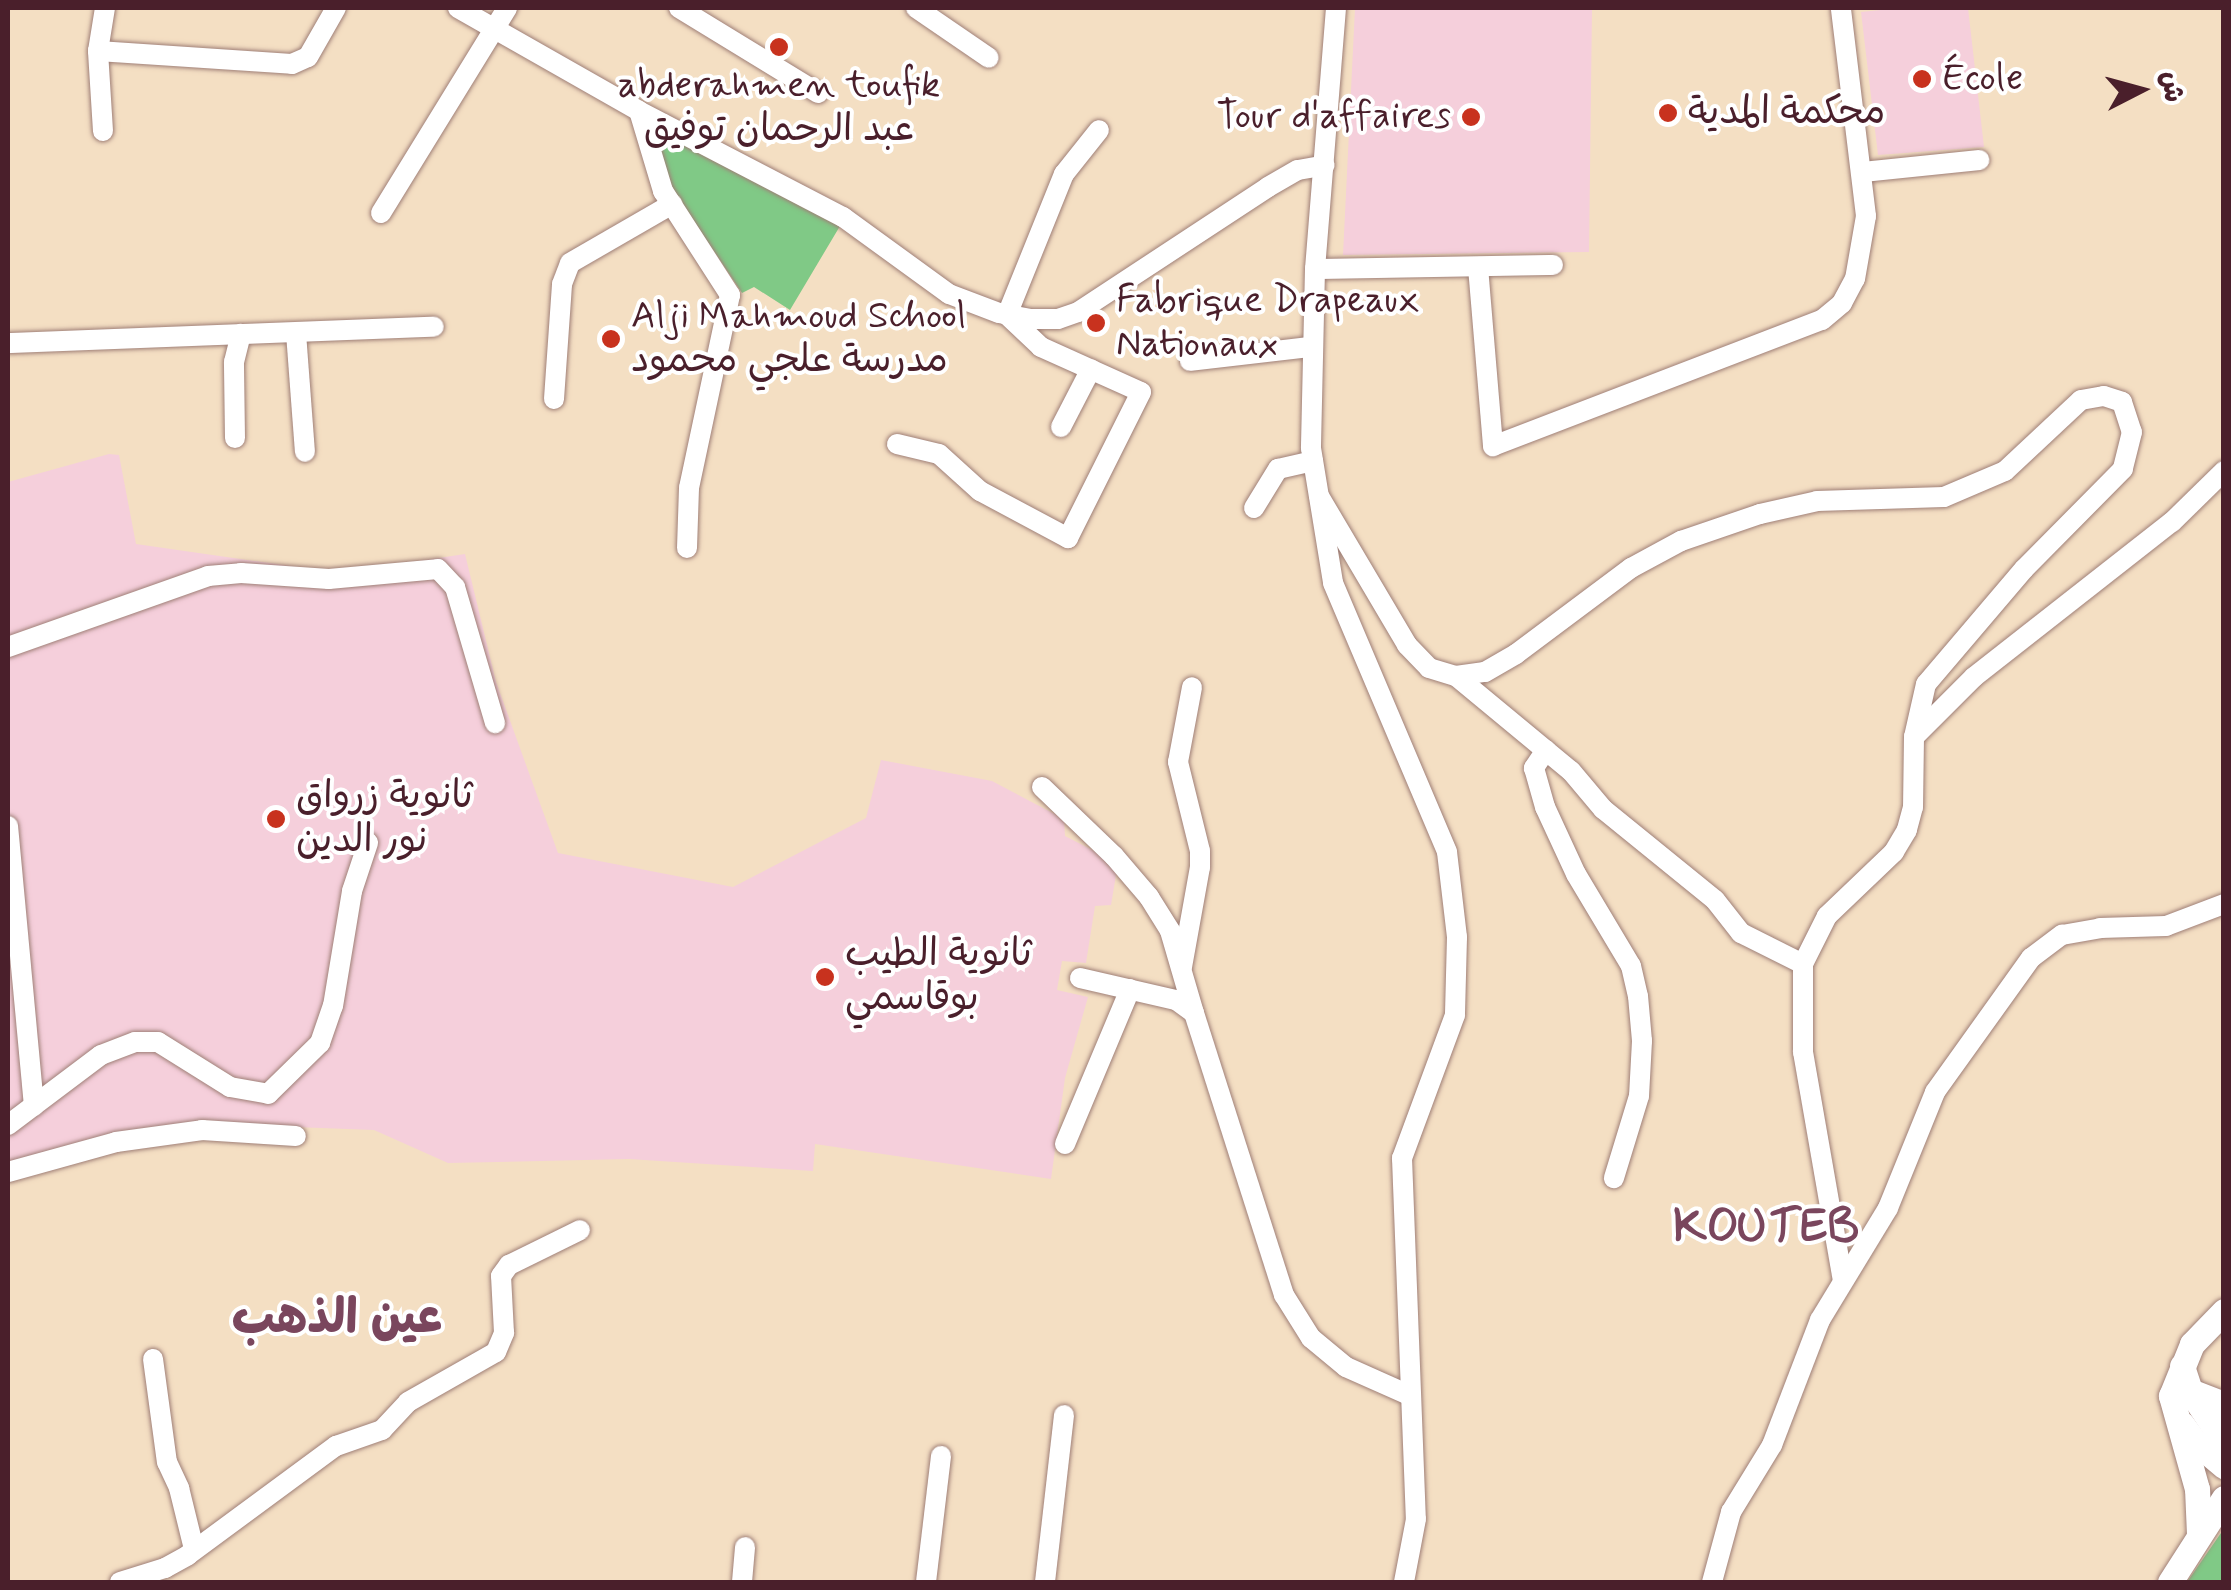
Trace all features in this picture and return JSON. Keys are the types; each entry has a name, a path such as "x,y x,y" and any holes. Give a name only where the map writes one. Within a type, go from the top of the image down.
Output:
{"main road":[{"path":"2199,1534 2197,1488 2182,1389 2192,1344 2224,1311"},
{"path":"2182,1389 2224,1404"},
{"path":"2182,1389 2224,1442"},
{"path":"2182,1389 2195,1442 2224,1466"},
{"path":"2170,1582 2224,1498"}],"street":[{"path":"103,131 98,51 104,8"},
{"path":"98,51 292,64 308,57 336,8"},
{"path":"458,8 639,111 843,217 950,294 1007,315 1058,319 1078,312 1268,186 1298,170 1325,165"},
{"path":"381,213 507,8"},
{"path":"678,8 818,93"},
{"path":"916,8 989,58"},
{"path":"1336,8 1310,347 1313,461 1333,583 1447,852 1457,938 1454,1014 1402,1158 1416,1519 1404,1582"},
{"path":"1478,266 1494,446 1822,320 1842,303 1855,280 1866,216 1841,8"},
{"path":"639,111 662,191 730,295 690,488 686,548"},
{"path":"1007,315 1064,174 1100,130"},
{"path":"1863,172 1979,160"},
{"path":"554,399 562,284 570,263 672,204"},
{"path":"1315,270 1553,265"},
{"path":"897,444 938,454 980,491 1068,538 1142,392 1041,347 1007,315"},
{"path":"8,343 434,327"},
{"path":"296,333 305,452"},
{"path":"236,438 234,362 242,334"},
{"path":"1190,361 1310,347"},
{"path":"1062,427 1091,369"},
{"path":"1456,676 1485,672 1516,654 1631,568 1680,541 1760,514 1817,501 1944,497 1981,486 2005,471 2080,400 2104,396 2122,402 2132,432 2123,469 2024,569 1926,684 1914,737 1913,806 1906,830 1894,852 1827,916 1803,964 1804,1052 1843,1282"},
{"path":"1254,508 1278,469 1313,461"},
{"path":"1914,737 1974,677 2172,522 2224,472"},
{"path":"1319,496 1407,645 1429,668 1456,676 1546,750 1602,809 1715,900 1741,933 1803,964"},
{"path":"8,646 208,576 241,573 329,580 438,569 455,587 495,723"},
{"path":"1182,967 1200,867 1200,851 1178,762 1192,687"},
{"path":"1546,750 1534,768 1545,807 1576,874 1631,966 1638,996 1642,1040 1639,1096 1614,1178"},
{"path":"1042,788 1114,856 1149,897 1170,931 1284,1295 1311,1338 1346,1366 1410,1396"},
{"path":"8,826 34,1106"},
{"path":"8,1124 101,1055 135,1042 158,1042 230,1087 268,1094 320,1043 333,1006 352,891 368,842"},
{"path":"1712,1582 1731,1512 1772,1444 1820,1320 1888,1208 1935,1092 2031,958 2062,936 2100,928 2166,926 2224,904"},
{"path":"1080,978 1176,1000 1194,1013"},
{"path":"1065,1144 1130,989"},
{"path":"8,1172 116,1142 202,1130 296,1136"},
{"path":"120,1582 165,1568 336,1446 382,1430 408,1402 496,1352 504,1333 501,1276 508,1265 580,1230"},
{"path":"152,1358 167,1462 179,1488 194,1549"},
{"path":"1045,1582 1064,1415"},
{"path":"926,1582 941,1456"},
{"path":"742,1582 745,1547"}],"shaded area":[{"path":"1355,8 1592,8 1589,252 1343,255"},
{"name":"École","path":"1968,8 1984,147 1878,155 1861,12"},
{"name":"ثانوية زرواق نور الدين","path":"109,454 119,455 136,544 339,573 465,554 496,682 558,853 733,887 866,818 881,760 992,781 1064,819 1065,836 1106,857 1117,869 1111,905 1095,906 1086,963 1062,961 1057,990 1088,997 1065,1078 1051,1179 815,1144 813,1171 629,1159 448,1163 374,1130 192,1123 8,1167 8,482"}],"green space":[{"path":"660,132 840,226 790,310 754,287 742,293 671,187 656,140"},
{"path":"2223,1530 2223,1582 2187,1582"}],"place":[{"name":"abderahmen toufik عبد الرحمان توفيق","path":"779,47"},
{"name":"École","path":"1922,79"},
{"name":"محكمة المدية","path":"1668,113"},
{"name":"Tour d'affaires","path":"1471,117"},
{"name":"Fabrique Drapeaux Nationaux","path":"1096,323"},
{"name":"Alji Mahmoud School مدرسة علجي محمود","path":"611,339"},
{"name":"ثانوية زرواق نور الدين","path":"276,819"},
{"name":"ثانوية الطيب بوقاسمي","path":"825,977"}],"district":[{"name":"KOUTEB","path":"1766,1228"},
{"name":"عين الذهب","path":"337,1319"}]}
